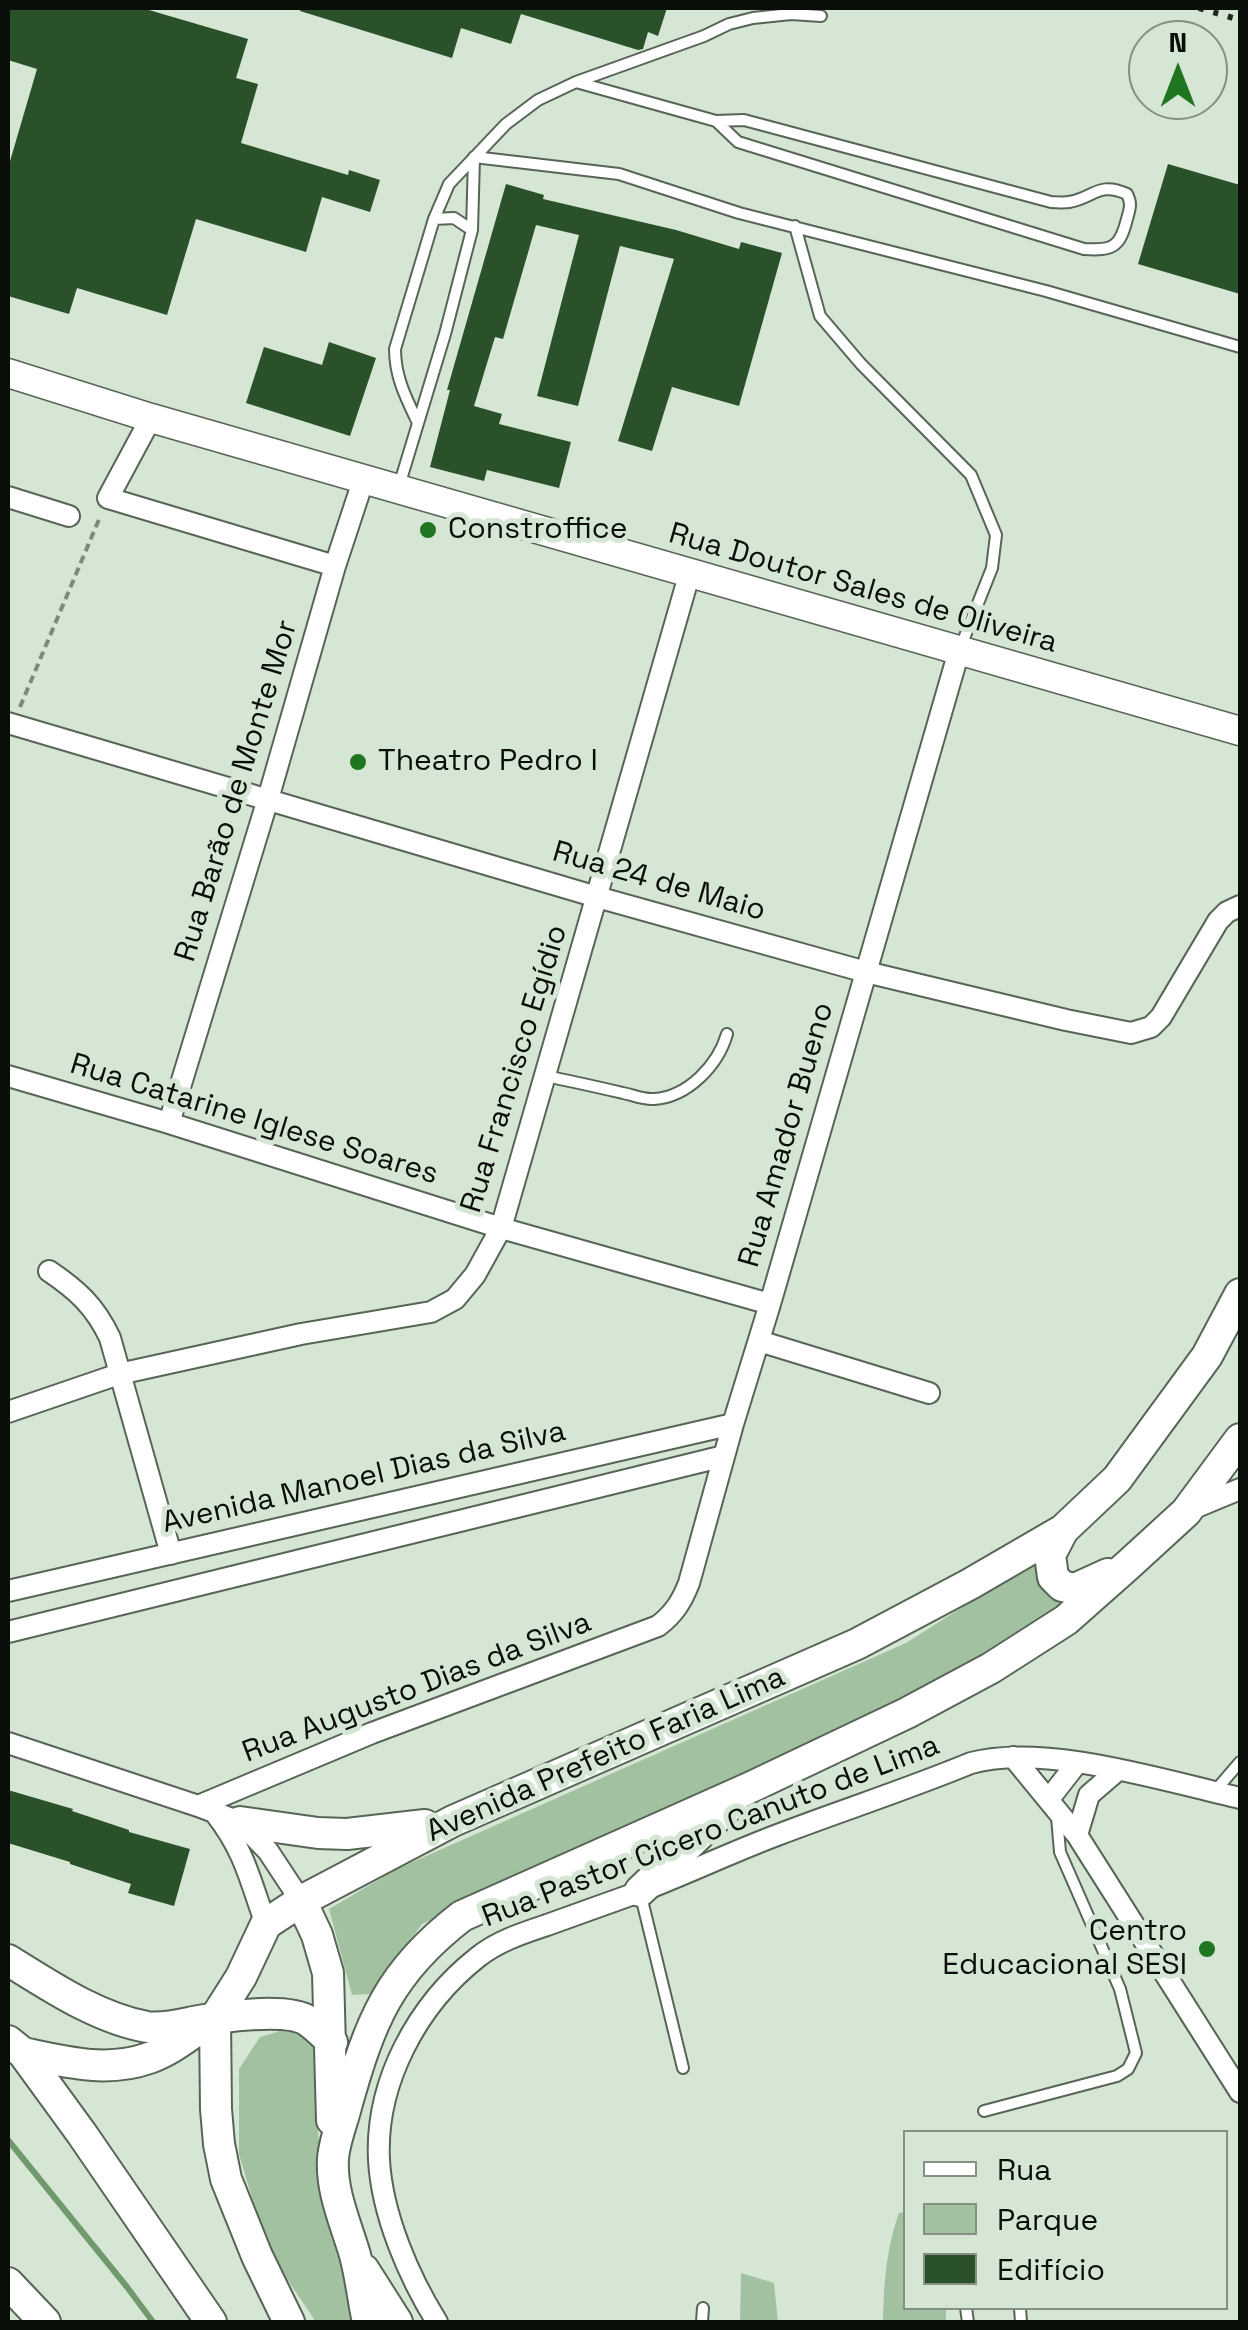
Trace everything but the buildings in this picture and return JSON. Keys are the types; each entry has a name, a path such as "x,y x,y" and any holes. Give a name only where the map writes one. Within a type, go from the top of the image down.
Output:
{"main road":[{"name":"Rua Doutor Sales de Oliveira","path":"8,373 151,418 1240,731"},
{"name":"Avenida Prefeito Faria Lima","path":"266,1924 453,1821 858,1644 1063,1530 1117,1479 1207,1356 1240,1294"},
{"path":"333,2158 370,2030 390,1990 434,1938 462,1916 747,1789 991,1668 1066,1620 1186,1512 1240,1439"},
{"path":"1063,1530 1050,1555 1053,1577 1062,1586 1075,1589 1127,1566"},
{"path":"640,1892 747,1789"},
{"path":"217,1813 347,1834 453,1821"},
{"path":"301,1902 317,1936 328,1974 333,2158 339,2205 368,2322"},
{"path":"15,2047 83,2066 122,2064 159,2053 215,2018 242,1977 266,1924"},
{"path":"8,1960 102,2012 146,2027 291,2014 307,2020 332,2042"},
{"path":"215,2018 218,2126 226,2179 256,2256 289,2322"},
{"path":"15,2047 82,2134 211,2322"},
{"path":"354,2254 397,2322"},
{"path":"8,2283 45,2322"}],"street":[{"path":"151,418 108,498 335,566"},
{"name":"Rua Barão de Monte Mor","path":"168,1122 364,478"},
{"path":"8,497 69,516"},
{"name":"Rua Francisco Egídio","path":"8,1412 119,1374 301,1334 431,1312 455,1299 475,1275 501,1228 690,572"},
{"name":"Rua Amador Bueno","path":"658,1626 671,1616 689,1583 959,652"},
{"name":"Rua 24 de Maio","path":"10,724 866,972 1131,1032 1151,1027 1162,1017 1218,921 1240,906"},
{"name":"Rua Catarine Iglese Soares","path":"8,1076 168,1122 501,1228 770,1304"},
{"path":"48,1271 74,1288 99,1316 110,1338 171,1554"},
{"path":"759,1341 929,1394"},
{"name":"Avenida Manoel Dias da Silva","path":"8,1591 734,1424"},
{"path":"692,1434 700,1463"},
{"name":"Avenida Manoel Dias da Silva","path":"8,1632 724,1456"},
{"path":"1186,1512 1240,1490"},
{"name":"Rua Augusto Dias da Silva","path":"217,1813 372,1733 658,1626"},
{"path":"8,1743 217,1813 268,1850 301,1902"},
{"name":"Rua Pastor Cícero Canuto de Lima","path":"437,2322 400,2249 379,2162 380,2128 394,2070 408,2038 448,1985 482,1954 513,1937 640,1892 776,1836 998,1756 1076,1762 1240,1798"},
{"path":"1013,1757 1076,1835 1240,2092"},
{"path":"1053,1805 1076,1762"},
{"path":"1076,1835 1089,1795 1118,1770"},
{"path":"217,1813 251,1874 266,1924"}],"lane":[{"path":"417,420 400,385 394,349 448,184 506,124 538,100 576,82 730,24 791,14 821,16"},
{"path":"576,82 716,121 744,120 1051,202 1070,202 1101,188 1115,188 1127,194 1132,204 1123,236 1115,246 1101,250 1084,248 738,142 716,121"},
{"path":"474,157 619,174 739,213 1046,291 1240,347"},
{"path":"398,489 472,230 474,157"},
{"path":"434,219 454,218 472,230"},
{"path":"795,226 820,316 971,476 996,535 992,568 959,652"},
{"path":"545,1076 651,1100 672,1096 712,1064 727,1034"},
{"path":"1214,1792 1240,1762"},
{"path":"984,2111 1117,2076 1128,2069 1136,2054 1120,1989 1060,1852 1053,1805"},
{"path":"640,1892 684,2068"},
{"path":"702,2322 703,2308"}],"path":[{"path":"10,724 108,498"}],"green space":[{"path":"1040,1552 1068,1611 980,1667 422,1924 371,1994 352,1995 329,1909 397,1869 906,1643 994,1587"},
{"path":"287,2029 317,2043 315,2096 322,2177 357,2322 316,2322 267,2249 239,2154 239,2069 260,2037"},
{"path":"903,2212 903,2310 946,2310 946,2322 883,2322 888,2253 899,2213"},
{"path":"741,2273 774,2283 778,2322 740,2322"}],"waterway":[{"path":"8,2140 153,2322"}],"railway":[{"path":"1199,8 1240,20"}],"place":[{"name":"Constroffice","path":"428,530"},
{"name":"Theatro Pedro I","path":"358,762"},
{"name":"Centro Educacional SESI","path":"1207,1949"}]}
